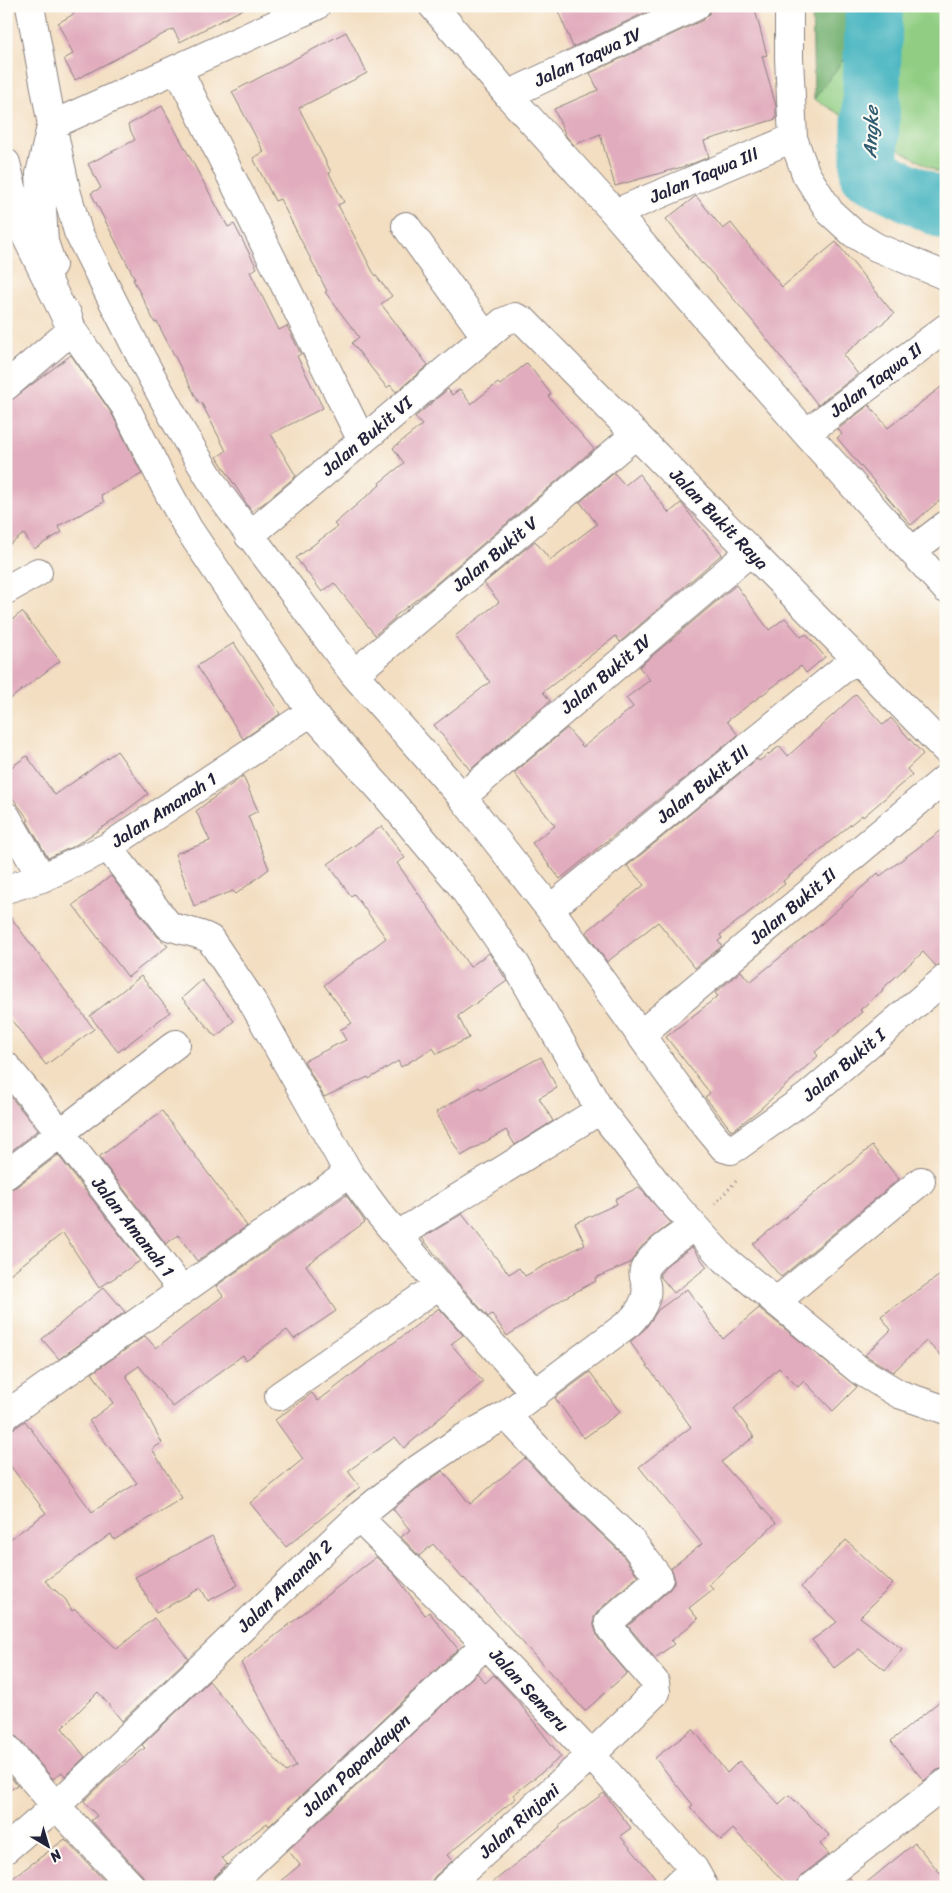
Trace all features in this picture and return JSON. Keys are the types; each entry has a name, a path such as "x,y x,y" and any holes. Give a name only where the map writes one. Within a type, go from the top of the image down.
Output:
{"street":[{"path":"30,6 52,125 66,190 78,232 141,357 180,429 220,495 354,674 462,797 550,909 714,1137 724,1148 730,1150 738,1146"},
{"path":"52,125 316,6"},
{"path":"433,6 508,95 615,213 806,433 946,589"},
{"name":"Jalan Taqwa IV","path":"508,95 696,6"},
{"path":"789,6 789,58 793,138 806,174 830,212 853,233 876,247 946,276"},
{"path":"178,69 362,441"},
{"path":"52,125 40,174 44,242 72,330"},
{"name":"Jalan Taqwa III","path":"615,213 793,138"},
{"path":"6,164 22,228 72,330 125,406 188,528 311,712 383,792 461,885 516,965 600,1110 665,1194 723,1258 859,1370 898,1394 946,1410"},
{"path":"406,226 486,337"},
{"name":"Jalan Bukit Raya","path":"486,337 503,322 515,317 524,320 946,750"},
{"name":"Jalan Taqwa II","path":"806,433 946,328"},
{"path":"6,386 72,330"},
{"name":"Jalan Bukit VI","path":"249,536 486,337"},
{"name":"Jalan Bukit V","path":"354,674 636,434"},
{"path":"912,551 946,525"},
{"name":"Jalan Bukit IV","path":"462,797 751,551"},
{"path":"6,590 38,572"},
{"name":"Jalan Bukit III","path":"550,909 856,659"},
{"name":"Jalan Amanah 1","path":"6,888 42,878 108,847 311,712"},
{"name":"Jalan Bukit II","path":"640,1035 946,778"},
{"path":"6,816 42,878"},
{"path":"108,847 169,926 210,939 252,1001 349,1173 376,1210 536,1394"},
{"name":"Jalan Bukit I","path":"738,1146 808,1096 946,978"},
{"path":"6,1175 176,1044"},
{"name":"Jalan Amanah 1","path":"6,1066 60,1132 182,1290 6,1415"},
{"path":"398,1235 600,1110"},
{"path":"182,1290 349,1173"},
{"path":"776,1302 921,1181"},
{"name":"Jalan Amanah 2","path":"6,1850 56,1806 358,1516 412,1473 462,1439 506,1415 536,1394 629,1323 637,1315 646,1297 644,1268 662,1250 694,1226"},
{"path":"279,1396 439,1284"},
{"name":"Jalan Rinjani","path":"446,1887 591,1755 656,1692 655,1682 611,1629 609,1622 658,1578 632,1542 562,1475 506,1415"},
{"name":"Jalan Semeru","path":"358,1516 486,1644 591,1755 691,1881"},
{"name":"Jalan Papandayan","path":"226,1887 486,1644"},
{"path":"6,1748 56,1806 132,1887"},
{"path":"812,1887 946,1783"}],"path":[{"path":"694,1226 743,1174 738,1146"}],"green space":[{"path":"812,6 883,6 814,99"},
{"path":"883,6 946,6 946,177 814,99"}],"building":[{"path":"70,6 249,6 180,42 173,29 75,80 64,59 73,54 58,23 74,14"},
{"path":"556,6 659,6 573,47"},
{"path":"711,6 754,6 767,55 762,56 776,106 776,119 704,141 709,157 689,165 615,186 600,134 574,145 566,136 554,109 598,90 590,73 703,20 709,14"},
{"path":"346,32 367,73 299,108 344,202 338,205 373,272 392,296 381,304 428,365 396,392 390,385 387,388 352,343 359,337 325,292 327,291 280,199 275,201 253,158 264,152 232,92"},
{"path":"162,106 228,227 234,224 257,268 250,272 279,330 287,326 301,354 297,356 323,408 271,434 296,476 263,504 251,511 217,457 226,451 157,322 155,323 91,193 101,188 88,164 135,140 128,125"},
{"path":"696,196 723,229 731,223 782,287 836,242 894,314 843,355 858,374 818,405 755,324 702,264 666,219"},
{"path":"71,355 112,414 142,474 101,495 104,502 58,526 62,532 34,549 24,534 6,547 6,404"},
{"path":"527,363 551,394 548,396 594,449 375,635 334,583 322,592 296,558 337,527 334,524 404,463 393,448 422,425 415,417 448,389 452,395 460,389 471,404 498,383 500,385"},
{"path":"946,383 946,495 911,525 837,438 842,434 838,429 869,405 888,428"},
{"path":"614,473 625,485 639,474 669,513 681,503 722,554 620,642 616,636 543,692 550,701 470,770 434,725 490,682 455,636 499,602 484,583 535,541 550,560 597,524 580,502"},
{"path":"736,585 769,630 785,618 801,637 806,634 825,657 806,673 801,666 727,721 738,735 560,879 532,843 555,826 514,773 567,728 583,747 633,707 626,698 650,680 639,667"},
{"path":"22,612 60,661 6,702 6,624"},
{"path":"234,643 280,714 243,739 197,666"},
{"path":"856,694 883,725 891,718 923,754 907,769 912,775 783,881 785,884 720,935 722,938 718,941 722,946 695,968 658,922 607,962 586,932 644,885 627,866 757,759 759,761 780,746 788,756"},
{"path":"117,751 148,794 111,822 74,846 48,858 27,821 29,820 6,789 6,771 27,756 55,795"},
{"path":"243,776 258,811 248,816 269,869 236,894 233,891 194,906 175,854 210,841 196,811"},
{"path":"382,826 405,858 397,863 470,967 489,953 507,981 458,1016 469,1038 437,1054 433,1048 401,1067 398,1061 369,1079 368,1077 324,1097 304,1061 346,1040 340,1030 352,1023 324,985 386,938 354,894 351,896 328,864"},
{"path":"946,827 946,963 936,966 923,952 860,1010 862,1012 815,1052 818,1056 759,1110 732,1131 705,1097 710,1093 666,1037 718,996 715,993 741,971 750,982 821,924 878,873 880,876"},
{"path":"111,876 157,936 168,946 128,977 73,905"},
{"path":"6,911 94,1029 46,1065 6,1013"},
{"path":"141,976 170,1012 118,1052 90,1016"},
{"path":"202,980 234,1021 216,1037 182,998"},
{"path":"541,1057 557,1088 539,1098 553,1121 515,1145 506,1130 461,1156 436,1112 479,1087 480,1089"},
{"path":"6,1091 38,1130 6,1155"},
{"path":"162,1111 247,1226 197,1261 178,1235 166,1244 99,1157"},
{"path":"872,1146 899,1179 781,1277 753,1244"},
{"path":"58,1155 140,1261 99,1288 63,1233 6,1277 6,1190 16,1187"},
{"path":"639,1187 671,1223 642,1246 630,1263 595,1278 596,1281 564,1298 507,1336 492,1314 488,1317 422,1238 462,1214 509,1274 519,1268 525,1276 585,1244 575,1223 617,1204 615,1199"},
{"path":"346,1195 365,1222 306,1265 336,1311 294,1339 287,1330 246,1360 243,1355 173,1407 139,1366 126,1375 162,1443 152,1449 182,1498 114,1540 111,1534 45,1581 66,1600 72,1611 75,1609 117,1649 154,1618 188,1658 122,1721 98,1692 62,1728 85,1757 65,1776 62,1772 53,1779 18,1738 12,1733 6,1733 6,1542 46,1513 6,1460 6,1430 15,1428 25,1421 92,1512 137,1483 89,1421 113,1403 92,1373 145,1336 156,1348 223,1296 216,1286"},
{"path":"692,1247 707,1267 674,1293 659,1275 669,1263"},
{"path":"946,1271 946,1360 926,1341 893,1372 865,1355 891,1330 881,1316"},
{"path":"104,1287 125,1312 59,1359 42,1339"},
{"path":"687,1289 723,1339 759,1308 857,1387 833,1411 804,1381 798,1387 779,1368 734,1409 754,1437 721,1462 776,1523 709,1584 713,1589 689,1608 698,1619 671,1641 674,1644 655,1658 628,1626 670,1589 674,1583 671,1568 702,1544 639,1467 691,1427 630,1342 645,1329 658,1310"},
{"path":"439,1308 463,1335 451,1344 483,1382 404,1448 395,1437 348,1471 360,1487 286,1547 250,1503 303,1459 275,1420 312,1393 318,1401"},
{"path":"590,1372 620,1412 584,1438 555,1398"},
{"path":"525,1458 551,1486 620,1552 638,1576 599,1610 594,1617 594,1626 598,1638 627,1673 585,1711 433,1544 419,1556 401,1537 410,1530 393,1509 443,1471 470,1504"},
{"path":"212,1536 238,1585 208,1601 201,1588 156,1613 135,1577"},
{"path":"846,1540 893,1584 860,1617 902,1649 885,1670 859,1649 834,1668 812,1640 837,1622 801,1587"},
{"path":"376,1557 395,1575 425,1615 429,1612 458,1649 269,1826 267,1823 222,1858 227,1864 215,1876 211,1882 211,1887 147,1887 143,1876 91,1820 97,1816 84,1801 108,1778 145,1748 142,1745 209,1681 286,1772 296,1766 241,1663"},
{"path":"477,1673 485,1683 494,1675 517,1700 561,1757 513,1795 516,1798 447,1855 452,1861 435,1876 431,1882 431,1887 273,1887 300,1865 288,1850"},
{"path":"946,1696 946,1768 937,1770 924,1781 891,1741"},
{"path":"693,1729 727,1773 739,1761 779,1804 789,1795 829,1835 820,1844 829,1854 802,1875 797,1887 789,1887 733,1829 721,1840 690,1807 693,1805 655,1758"},
{"path":"6,1772 17,1785 6,1794"},
{"path":"604,1793 631,1828 620,1836 660,1883 660,1887 487,1887 560,1828 559,1826"},
{"path":"65,1839 110,1887 6,1887 6,1883"},
{"path":"915,1843 946,1880 946,1887 861,1887"},
{"path":"850,1878 858,1887 838,1887"}],"waterway":[{"name":"Angke","path":"874,6 869,173 946,211"}]}
